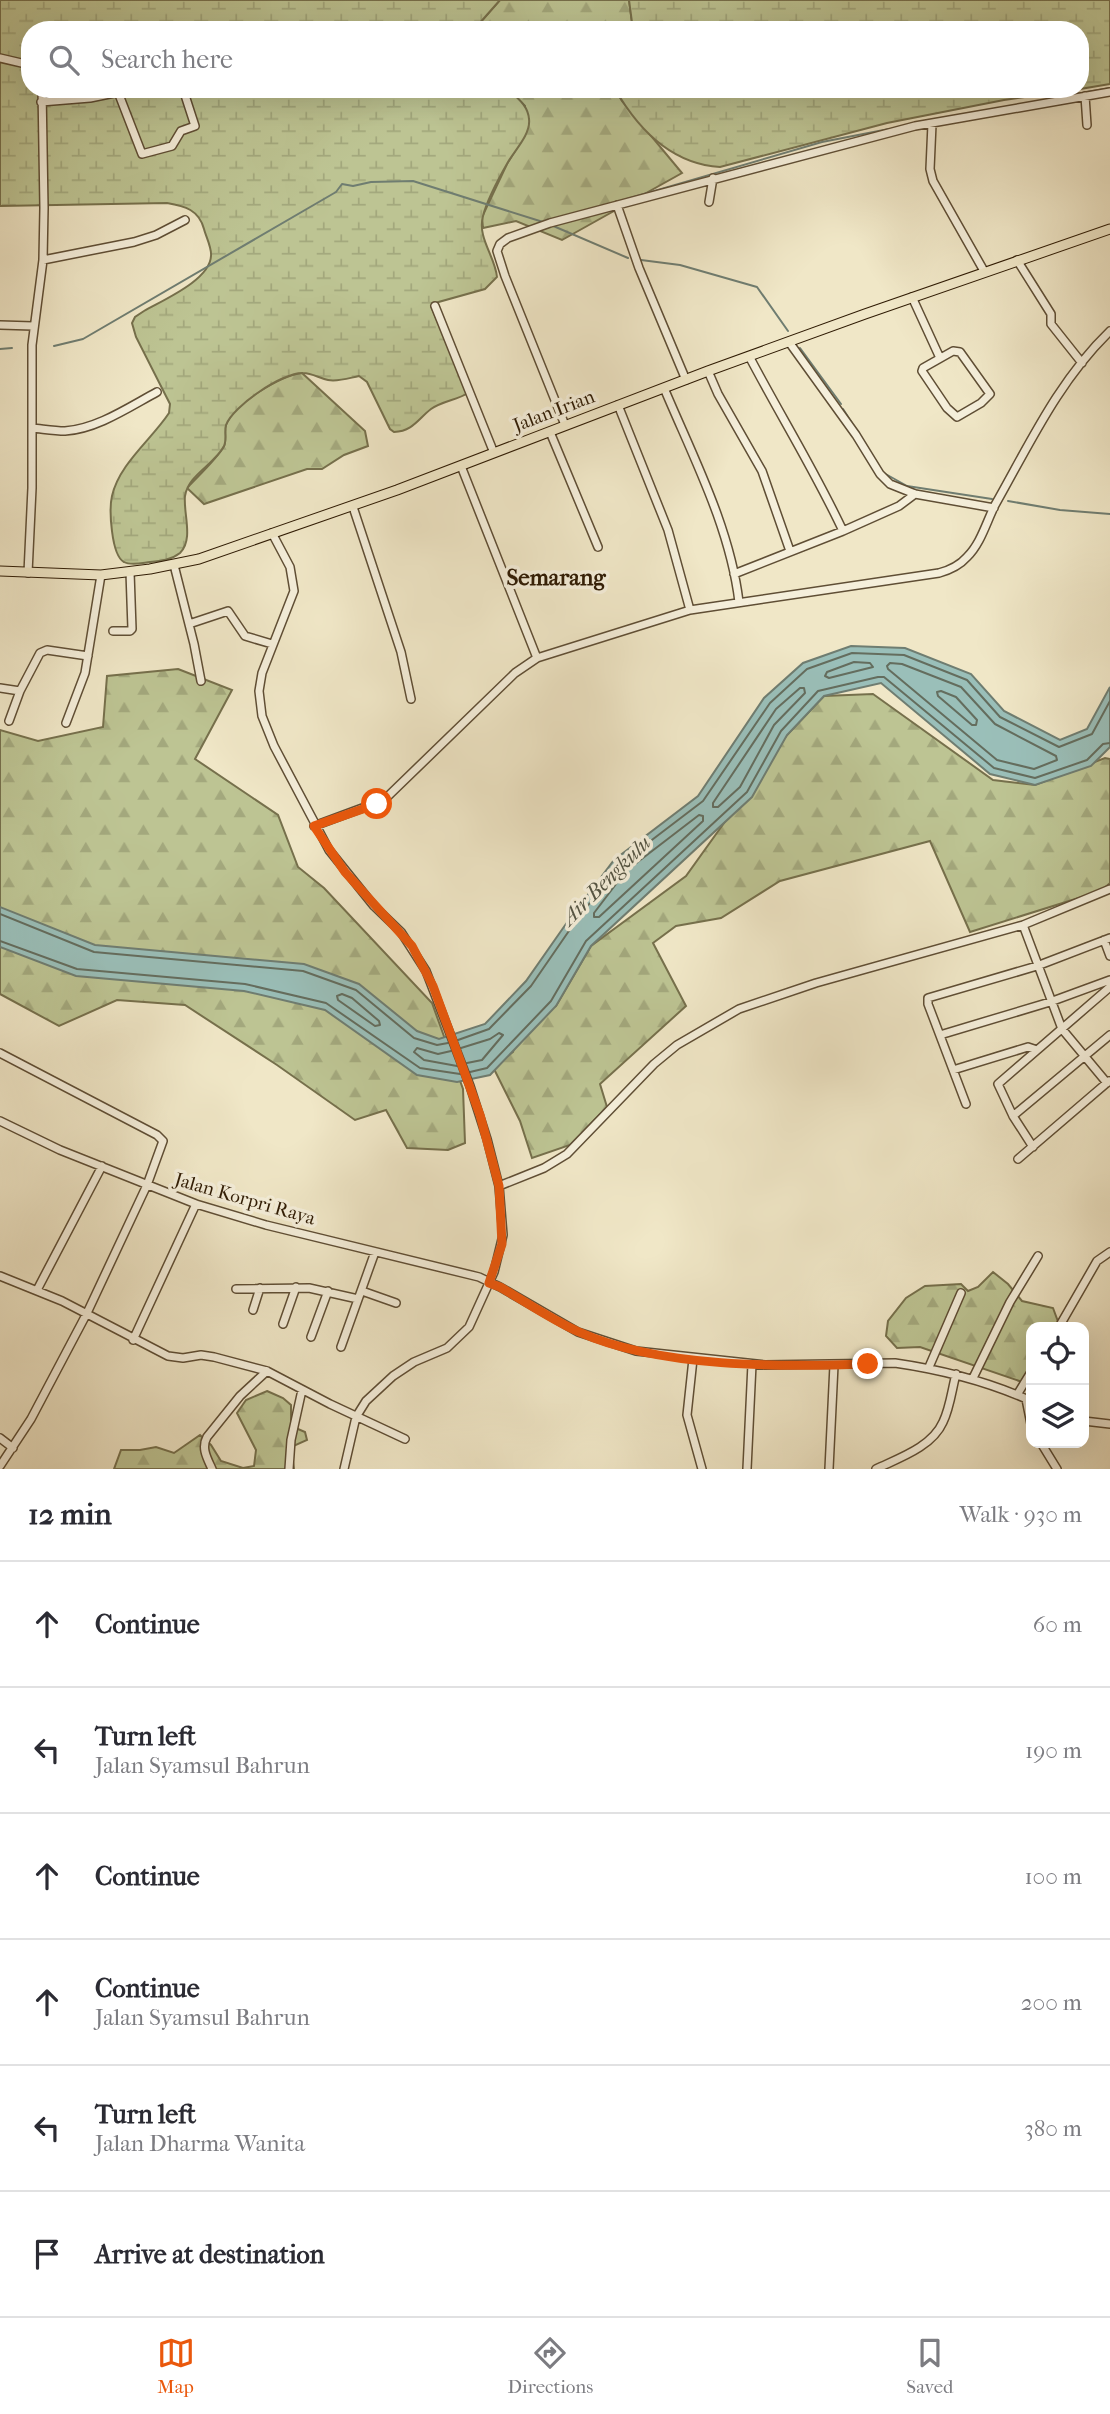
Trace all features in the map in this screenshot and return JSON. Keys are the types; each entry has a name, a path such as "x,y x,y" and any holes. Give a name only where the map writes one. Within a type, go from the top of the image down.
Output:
{"main road":[{"name":"Jalan Irian","path":"0,571 102,575 199,559 353,507 708,371 984,271 1109,232"}],"street":[{"path":"0,58 21,63"},
{"path":"1089,95 1110,92"},
{"path":"28,573 32,488 33,326 43,260 41,98"},
{"path":"41,102 90,98"},
{"path":"120,98 142,155 172,146 181,131 195,126 186,98"},
{"path":"565,425 515,302 498,251 500,244 508,238 547,224 890,132 1074,98"},
{"path":"1085,98 1087,125"},
{"path":"932,124 930,169 933,181 984,271"},
{"path":"709,202 713,178"},
{"path":"617,205 639,268 686,380"},
{"path":"43,260 146,239 185,220"},
{"path":"1017,260 1051,312 1051,324 1082,363"},
{"path":"912,297 940,358"},
{"path":"435,306 494,453"},
{"path":"0,325 33,326"},
{"path":"314,826 384,800 515,673 537,658 690,610 947,570 966,559 974,549 1043,417 1082,363 1110,331"},
{"path":"789,342 838,408 880,474 890,484 915,494 994,508"},
{"path":"953,351 960,352 989,393 988,398 961,416 953,416 922,371 940,358 953,351"},
{"path":"749,356 789,431 813,469 843,531"},
{"path":"708,371 718,394 762,471 790,551"},
{"path":"664,388 716,510 739,602"},
{"path":"32,428 75,429 107,418 157,392"},
{"path":"618,405 664,518 690,610"},
{"path":"550,432 597,547"},
{"path":"461,466 537,658"},
{"path":"734,574 843,531 899,506 915,494"},
{"path":"353,507 401,652 411,699"},
{"path":"272,533 290,566 293,584 290,604 262,673 259,691 261,716 314,826 345,872 412,946 433,986 470,1086 499,1186 502,1244 475,1318 463,1335 447,1348 414,1362 393,1376 366,1402 356,1417 344,1469"},
{"path":"174,565 201,681"},
{"path":"113,631 132,629 130,572"},
{"path":"66,723 85,673 102,575"},
{"path":"189,624 229,611 245,636 272,644"},
{"path":"9,721 38,655 43,651 88,656"},
{"path":"0,688 20,691"},
{"path":"499,1186 544,1168 567,1154 654,1064 687,1039 739,1009 804,986 1048,917 1110,889"},
{"path":"1018,1159 1108,1082 1084,1059 1062,1029 1023,925"},
{"path":"967,1104 928,998 1037,966 1107,939 1110,956"},
{"path":"940,1035 1050,1002 1110,980"},
{"path":"1033,1147 1013,1116 998,1084 1110,987"},
{"path":"1013,1116 1110,1035"},
{"path":"953,1069 1030,1046 1037,1050"},
{"path":"0,1054 162,1138 163,1142 147,1185 87,1313 50,1385 0,1466"},
{"name":"Jalan Korpri Raya","path":"0,1121 197,1204 266,1225 469,1274 500,1287 578,1332 636,1351 752,1364 895,1363 929,1367 973,1378 1026,1399"},
{"path":"37,1290 102,1166"},
{"path":"133,1340 197,1204"},
{"path":"341,1348 375,1252"},
{"path":"1062,1322 1097,1261 1110,1252"},
{"path":"973,1378 1010,1302 1038,1256"},
{"path":"0,1276 87,1313 133,1340 173,1357 214,1357 267,1371 356,1417 405,1438"},
{"path":"236,1289 296,1287 360,1295 396,1303"},
{"path":"284,1324 296,1287"},
{"path":"253,1310 260,1288"},
{"path":"311,1337 328,1291"},
{"path":"929,1367 961,1293"},
{"path":"693,1359 687,1415 702,1469"},
{"path":"747,1469 752,1364"},
{"path":"829,1469 834,1365"},
{"path":"212,1469 205,1450 207,1437 240,1396 267,1371"},
{"path":"876,1469 935,1435 943,1422 956,1374"},
{"path":"1017,1395 1026,1380"},
{"path":"289,1469 291,1440 302,1390"},
{"path":"1089,1422 1110,1424"},
{"path":"0,1438 13,1448"},
{"path":"1044,1448 1057,1469"}],"green space":[{"path":"0,0 500,0 482,21 21,21 21,98 517,98 528,114 529,125 525,136 498,181 483,216 482,232 497,277 485,289 431,306 468,393 435,406 411,427 394,432 367,382 359,376 332,380 303,373 272,384 248,400 230,417 226,425 224,446 191,482 185,496 186,541 180,553 173,557 133,564 120,558 116,551 111,521 112,496 121,473 169,413 170,404 136,337 132,323 135,317 194,281 209,265 211,250 202,223 190,210 167,203 0,206"},
{"path":"500,0 629,0 632,21 482,21"},
{"path":"629,0 1110,0 1110,84 1089,88 1089,21 632,21"},
{"path":"517,98 620,98 682,173 562,240 516,221 483,228 482,217 507,164 525,135 525,106"},
{"path":"620,98 1018,98 887,123 720,167 702,164 671,152 645,130"},
{"path":"302,373 365,431 368,446 344,455 322,469 307,469 204,504 187,488 224,446 226,425 231,417 259,392 282,379"},
{"path":"178,669 232,690 195,759 278,815 298,867 324,888 432,1003 463,1089 465,1143 448,1150 407,1148 386,1110 355,1120 185,1005 117,1000 59,1026 0,994 0,730 38,741 103,727 107,676"},
{"path":"873,694 993,780 1035,785 1105,758 1110,759 1110,883 1101,891 970,932 930,841 780,881 721,918 676,926 653,943 686,1006 600,1084 607,1107 570,1145 532,1158 520,1121 493,1067 513,1052 522,1023 556,1006 591,946 686,876 787,735 824,696"},
{"path":"993,1272 1008,1284 1022,1301 1053,1308 1058,1322 1026,1322 1026,1383 920,1347 897,1348 886,1336 888,1321 906,1298 925,1286 961,1284 968,1291 978,1287"},
{"path":"267,1391 291,1405 291,1426 305,1432 307,1440 291,1447 294,1469 114,1469 121,1450 156,1447 174,1453 200,1435 211,1445 221,1461 243,1468 254,1466 256,1450 237,1413 246,1400"}],"water":[{"name":"Air Bengkulu","path":"851,646 905,648 971,674 1004,711 1060,740 1087,729 1110,687 1110,747 1091,766 1035,785 990,774 881,683 824,696 787,735 752,797 591,946 556,1006 490,1075 457,1082 417,1075 325,1010 244,991 76,976 0,947 0,907 95,945 304,964 359,984 417,1031 439,1039 485,1024 526,981 614,860 698,796 764,698 803,663"}],"waterway":[{"path":"1089,92 1110,88"},
{"path":"627,199 822,142 889,129"},
{"path":"54,346 83,339 336,192 342,184 353,186 371,182 413,181 543,222"},
{"path":"551,225 628,258"},
{"path":"641,260 680,265 757,287 788,331"},
{"path":"0,349 12,348"},
{"path":"800,348 841,404"},
{"path":"843,409 852,423"},
{"path":"882,472 907,486 992,499"},
{"path":"1008,501 1060,510 1110,514"}],"district":[{"name":"Semarang","path":"556,577"}],"route":[{"path":"377,804 314,826 345,872 412,946 433,986 480,1115 499,1186 503,1235 499,1258 489,1283 578,1332 636,1351 765,1366 868,1364"}]}
